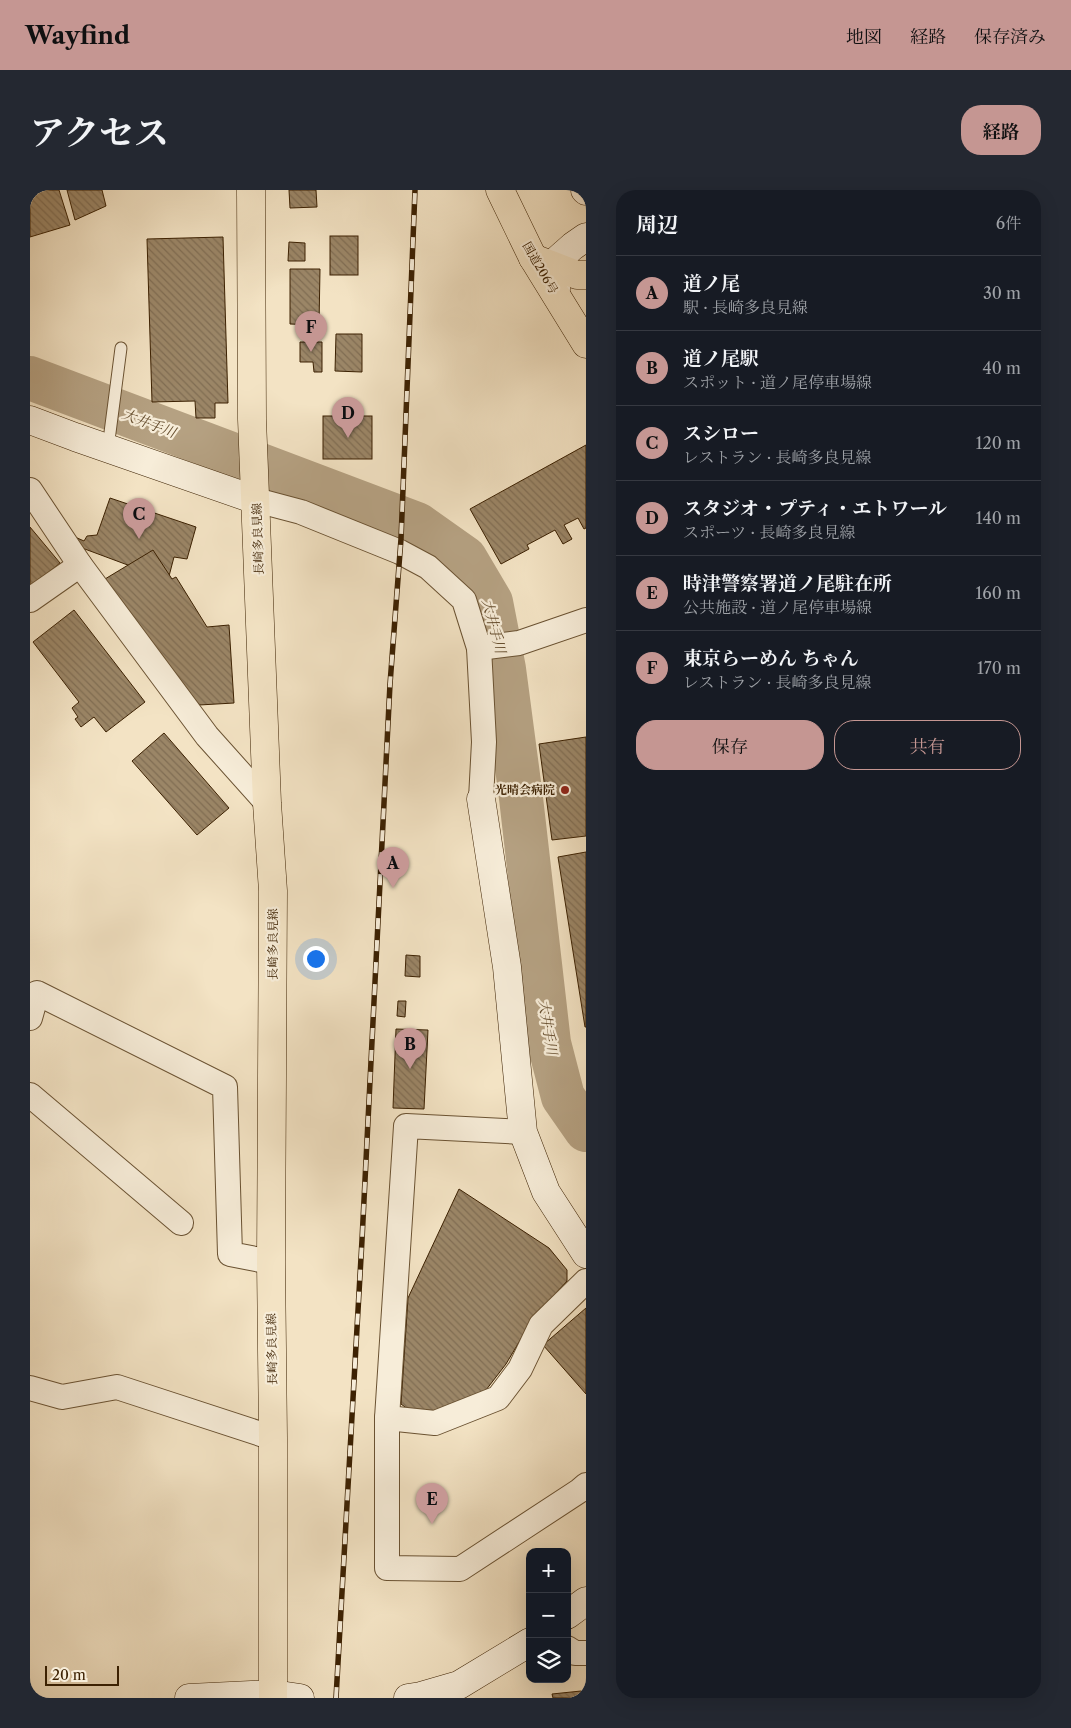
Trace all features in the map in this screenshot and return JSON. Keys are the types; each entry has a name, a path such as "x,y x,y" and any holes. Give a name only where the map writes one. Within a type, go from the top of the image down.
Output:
{"main road":[{"name":"長崎多良見線","path":"251,190 252,419 267,804 273,891 271,1262 273,1696"},
{"name":"国道206号","path":"500,190 544,262 556,296 586,344"},
{"path":"544,262 577,276 586,275"}],"street":[{"path":"544,262 556,261 572,246 586,238"},
{"path":"30,420 256,500 301,512 400,552 428,567 464,600 483,647 484,742 481,799 506,967 523,1132 546,1192 586,1254"},
{"path":"30,490 80,565 207,736 267,804"},
{"path":"30,600 80,565"},
{"path":"483,647 519,643 586,620"},
{"path":"30,1018 37,993 225,1087 230,1254 271,1262"},
{"path":"30,1095 181,1224"},
{"path":"523,1132 406,1126 387,1418 387,1568 460,1569 586,1485"},
{"path":"387,1418 435,1423 498,1398 520,1369 541,1325 586,1282"},
{"path":"30,1388 62,1397 117,1388 273,1438"},
{"path":"571,1612 586,1601"},
{"path":"408,1698 459,1685 526,1644"},
{"path":"571,1650 575,1653 586,1653"},
{"path":"189,1698 273,1696 300,1698"}],"lane":[{"path":"108,448 121,348"}],"building":[{"path":"30,190 59,190 70,225 30,237"},
{"path":"67,190 102,190 106,206 75,220"},
{"path":"289,190 316,190 317,207 290,208"},
{"path":"330,236 358,236 358,275 330,275"},
{"path":"223,237 228,403 215,403 215,418 196,418 195,401 152,402 147,239"},
{"path":"289,242 305,243 305,261 288,261"},
{"path":"290,269 320,269 319,325 290,324"},
{"path":"336,334 362,334 362,372 335,371"},
{"path":"300,342 322,342 322,372 314,372 313,362 300,362"},
{"path":"323,416 372,416 372,459 323,459"},
{"path":"586,445 586,528 584,529 578,518 564,525 572,539 563,544 555,530 527,545 529,549 501,564 470,509"},
{"path":"110,498 196,527 187,559 174,557 168,580 74,545 75,537 84,541 87,536 97,535"},
{"path":"30,527 60,563 30,588"},
{"path":"153,550 172,579 176,577 207,627 229,625 234,703 199,705 105,579"},
{"path":"74,610 145,702 106,732 94,717 81,727 75,719 78,717 72,708 79,702 33,642"},
{"path":"164,733 229,808 197,835 132,761"},
{"name":"光晴会病院","path":"586,737 586,836 552,840 539,744"},
{"path":"586,852 586,1027 585,1027 558,857"},
{"path":"406,955 420,956 420,977 405,976"},
{"path":"398,1001 406,1001 405,1017 397,1016"},
{"path":"396,1029 428,1030 424,1109 393,1108"},
{"path":"459,1189 549,1248 567,1270 567,1281 534,1317 506,1364 486,1390 441,1411 409,1410 401,1404 408,1298"},
{"path":"586,1308 586,1394 543,1345"},
{"path":"581,1691 582,1698 553,1698 552,1694"}],"waterway":[{"name":"大井手川","path":"30,378 417,524 465,558 491,602 504,669 549,1043 563,1097 586,1130"}],"railway":[{"path":"336,1698 362,1240 390,684 401,539 415,190"}],"place":[{"name":"東京らーめん ちゃん","path":"311,352"},
{"name":"スタジオ・プティ・エトワール","path":"348,438"},
{"name":"スシロー","path":"139,539"},
{"name":"光晴会病院","path":"565,790"},
{"name":"道ノ尾","path":"393,888"},
{"name":"道ノ尾駅","path":"410,1069"},
{"name":"時津警察署道ノ尾駐在所","path":"432,1524"}]}
